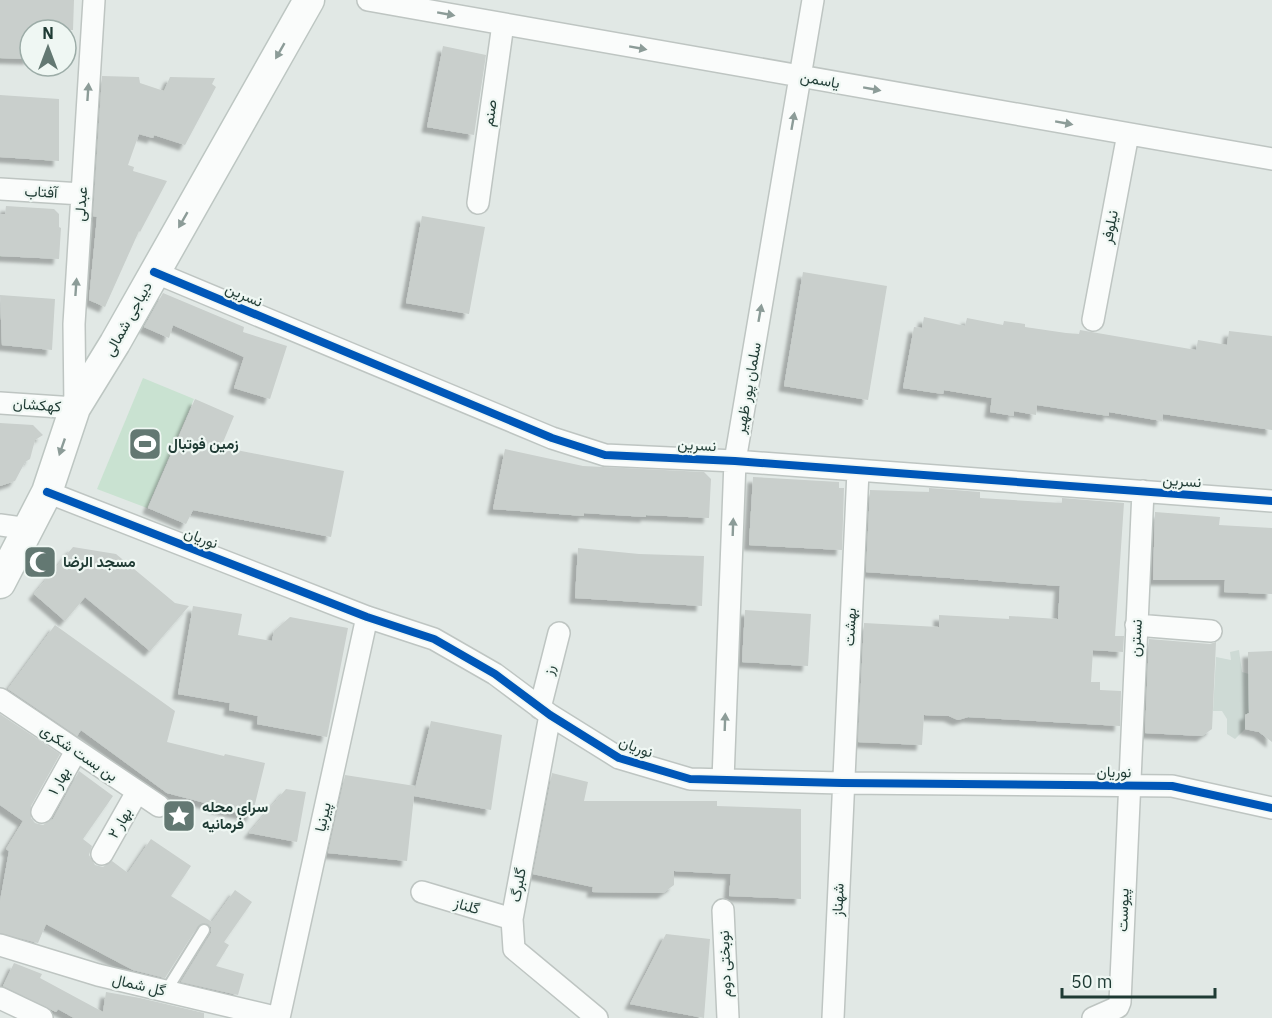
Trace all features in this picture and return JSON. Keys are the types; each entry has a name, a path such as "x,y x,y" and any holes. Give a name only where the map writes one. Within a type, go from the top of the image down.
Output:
{"main road":[{"name":"دیباجی شمالی","path":"0,583 14,527 46,492 75,408 115,343 309,0"}],"street":[{"name":"عبدلی","path":"75,408 74,324 94,0"},
{"name":"یاسمن","path":"368,0 1272,159"},
{"name":"سلمان پور ظهیر","path":"723,780 735,461 813,0"},
{"name":"صنم","path":"478,203 503,24"},
{"name":"نیلوفر","path":"1093,320 1128,134"},
{"name":"آفتاب","path":"0,189 82,194"},
{"name":"نسرین","path":"154,272 552,438 605,455 735,461 1272,501"},
{"path":"74,324 78,337 90,345 115,343"},
{"name":"کهکشان","path":"0,403 75,408"},
{"name":"بهشت","path":"842,783 858,471"},
{"name":"نسترن","path":"1128,785 1143,491"},
{"name":"نوریان","path":"46,492 368,616 434,639 495,675 545,711 619,758 690,779 1172,786 1272,808"},
{"name":"پیرنیا","path":"279,1018 368,616"},
{"path":"1136,625 1211,631"},
{"name":"رز","path":"545,711 559,633"},
{"name":"بن بست شکرى","path":"0,699 159,806"},
{"name":"گلبرگ","path":"545,711 512,919 514,949 597,1018"},
{"name":"بهار ۱","path":"42,812 76,751"},
{"name":"شهناز","path":"833,1018 842,783"},
{"name":"پیوست","path":"1093,1018 1115,1009 1119,1002 1128,785"},
{"name":"بهار ۲","path":"102,854 137,792"},
{"name":"گلناز","path":"422,892 512,919"},
{"name":"نوبختی دوم","path":"723,910 728,1018"},
{"name":"گل شمال","path":"0,945 98,975 279,1018"},
{"path":"0,998 42,1018"}],"lane":[{"path":"166,991 204,930"}],"shaded area":[{"path":"1239,650 1242,672 1249,674 1251,712 1245,715 1245,729 1235,739 1227,734 1227,719 1222,711 1213,711 1216,657 1231,660 1230,652"}],"green space":[{"name":"زمین فوتبال","path":"143,378 194,399 147,508 97,489"}],"building":[{"path":"0,0 74,0 73,18 18,18 18,59 0,58"},
{"path":"443,46 486,55 474,135 427,127"},
{"path":"102,76 139,77 140,83 164,91 170,77 215,78 212,84 216,87 185,145 154,135 153,138 139,134 128,165 134,167 133,171 167,181 139,231 105,307 89,300 97,217 93,216"},
{"path":"0,95 59,99 59,161 0,157"},
{"path":"6,206 54,209 59,214 59,227 61,228 59,259 0,256 0,214 5,214"},
{"path":"422,216 485,227 469,314 406,303"},
{"path":"803,272 887,286 868,400 784,386"},
{"path":"163,293 244,327 243,332 287,346 270,399 234,388 244,357 173,325 169,338 144,327"},
{"path":"0,295 55,299 52,350 2,345"},
{"path":"924,317 965,326 967,318 1003,325 1004,321 1025,324 1025,327 1066,333 1079,334 1080,330 1196,350 1198,340 1227,345 1229,331 1272,336 1272,430 1163,414 1162,421 1109,412 1109,416 1037,405 1036,415 1014,411 1014,416 990,412 992,398 944,390 943,394 903,388 914,327 922,328"},
{"path":"195,399 234,416 221,447 344,471 331,537 193,510 186,524 148,508"},
{"path":"0,423 33,425 43,435 35,440 30,459 25,462 15,481 0,486"},
{"path":"505,449 583,466 704,472 711,479 709,518 584,513 584,516 493,509"},
{"path":"753,477 839,482 839,488 844,488 842,550 749,545"},
{"path":"929,488 980,492 980,498 1062,503 1062,498 1124,503 1115,636 1124,636 1123,652 1093,650 1091,682 1100,682 1100,690 1121,691 1120,726 968,717 958,720 949,716 924,715 922,745 858,742 864,623 939,627 939,615 1058,619 1060,586 866,572 870,490 929,492"},
{"path":"1155,512 1220,517 1219,525 1272,528 1272,594 1224,592 1225,580 1153,580"},
{"path":"73,547 116,554 175,603 189,606 150,651 85,597 65,621 34,594"},
{"path":"578,548 639,554 704,556 702,606 575,598"},
{"path":"193,606 242,614 238,635 272,641 274,631 290,617 348,628 327,737 257,724 258,716 229,710 230,703 178,694"},
{"path":"745,610 811,614 808,666 742,662"},
{"path":"55,625 175,711 167,742 265,763 252,816 167,793 81,730 77,736 8,689"},
{"path":"1149,639 1210,644 1216,642 1212,729 1202,736 1145,733"},
{"path":"1272,651 1272,742 1259,732 1245,729 1245,715 1249,713 1248,652"},
{"path":"0,714 60,754 31,806 31,818 35,823 43,825 53,819 79,771 113,796 83,839 92,846 89,855 95,865 103,867 112,861 128,873 151,839 191,866 171,896 212,922 235,890 252,902 224,942 229,945 216,966 244,974 238,995 181,982 211,933 211,927 205,923 198,926 165,978 133,970 46,924 38,943 0,933 0,901 9,851 6,849 23,821 0,805"},
{"path":"431,721 502,735 491,810 414,796 407,861 328,853 345,775 415,786 415,789"},
{"path":"552,773 588,782 584,801 717,801 717,806 801,809 801,899 729,896 731,874 674,871 674,885 663,893 592,892 593,887 533,874"},
{"path":"286,789 306,792 297,842 249,833"},
{"path":"666,934 710,939 704,1018 630,1004"},
{"path":"14,963 42,974 40,978 103,1012 106,992 204,1013 204,1018 74,1018 58,1009 56,1012 3,986"}],"cycle path":[{"path":"154,272 552,438 605,455 735,461 1272,501"},
{"path":"47,492 367,617 434,639 495,674 550,715 619,758 690,779 1172,786 1272,808"}],"place":[{"name":"زمین فوتبال","path":"145,444"},
{"name":"مسجد الرضا","path":"40,562"},
{"name":"سرای محله فرمانیه","path":"179,816"}]}
